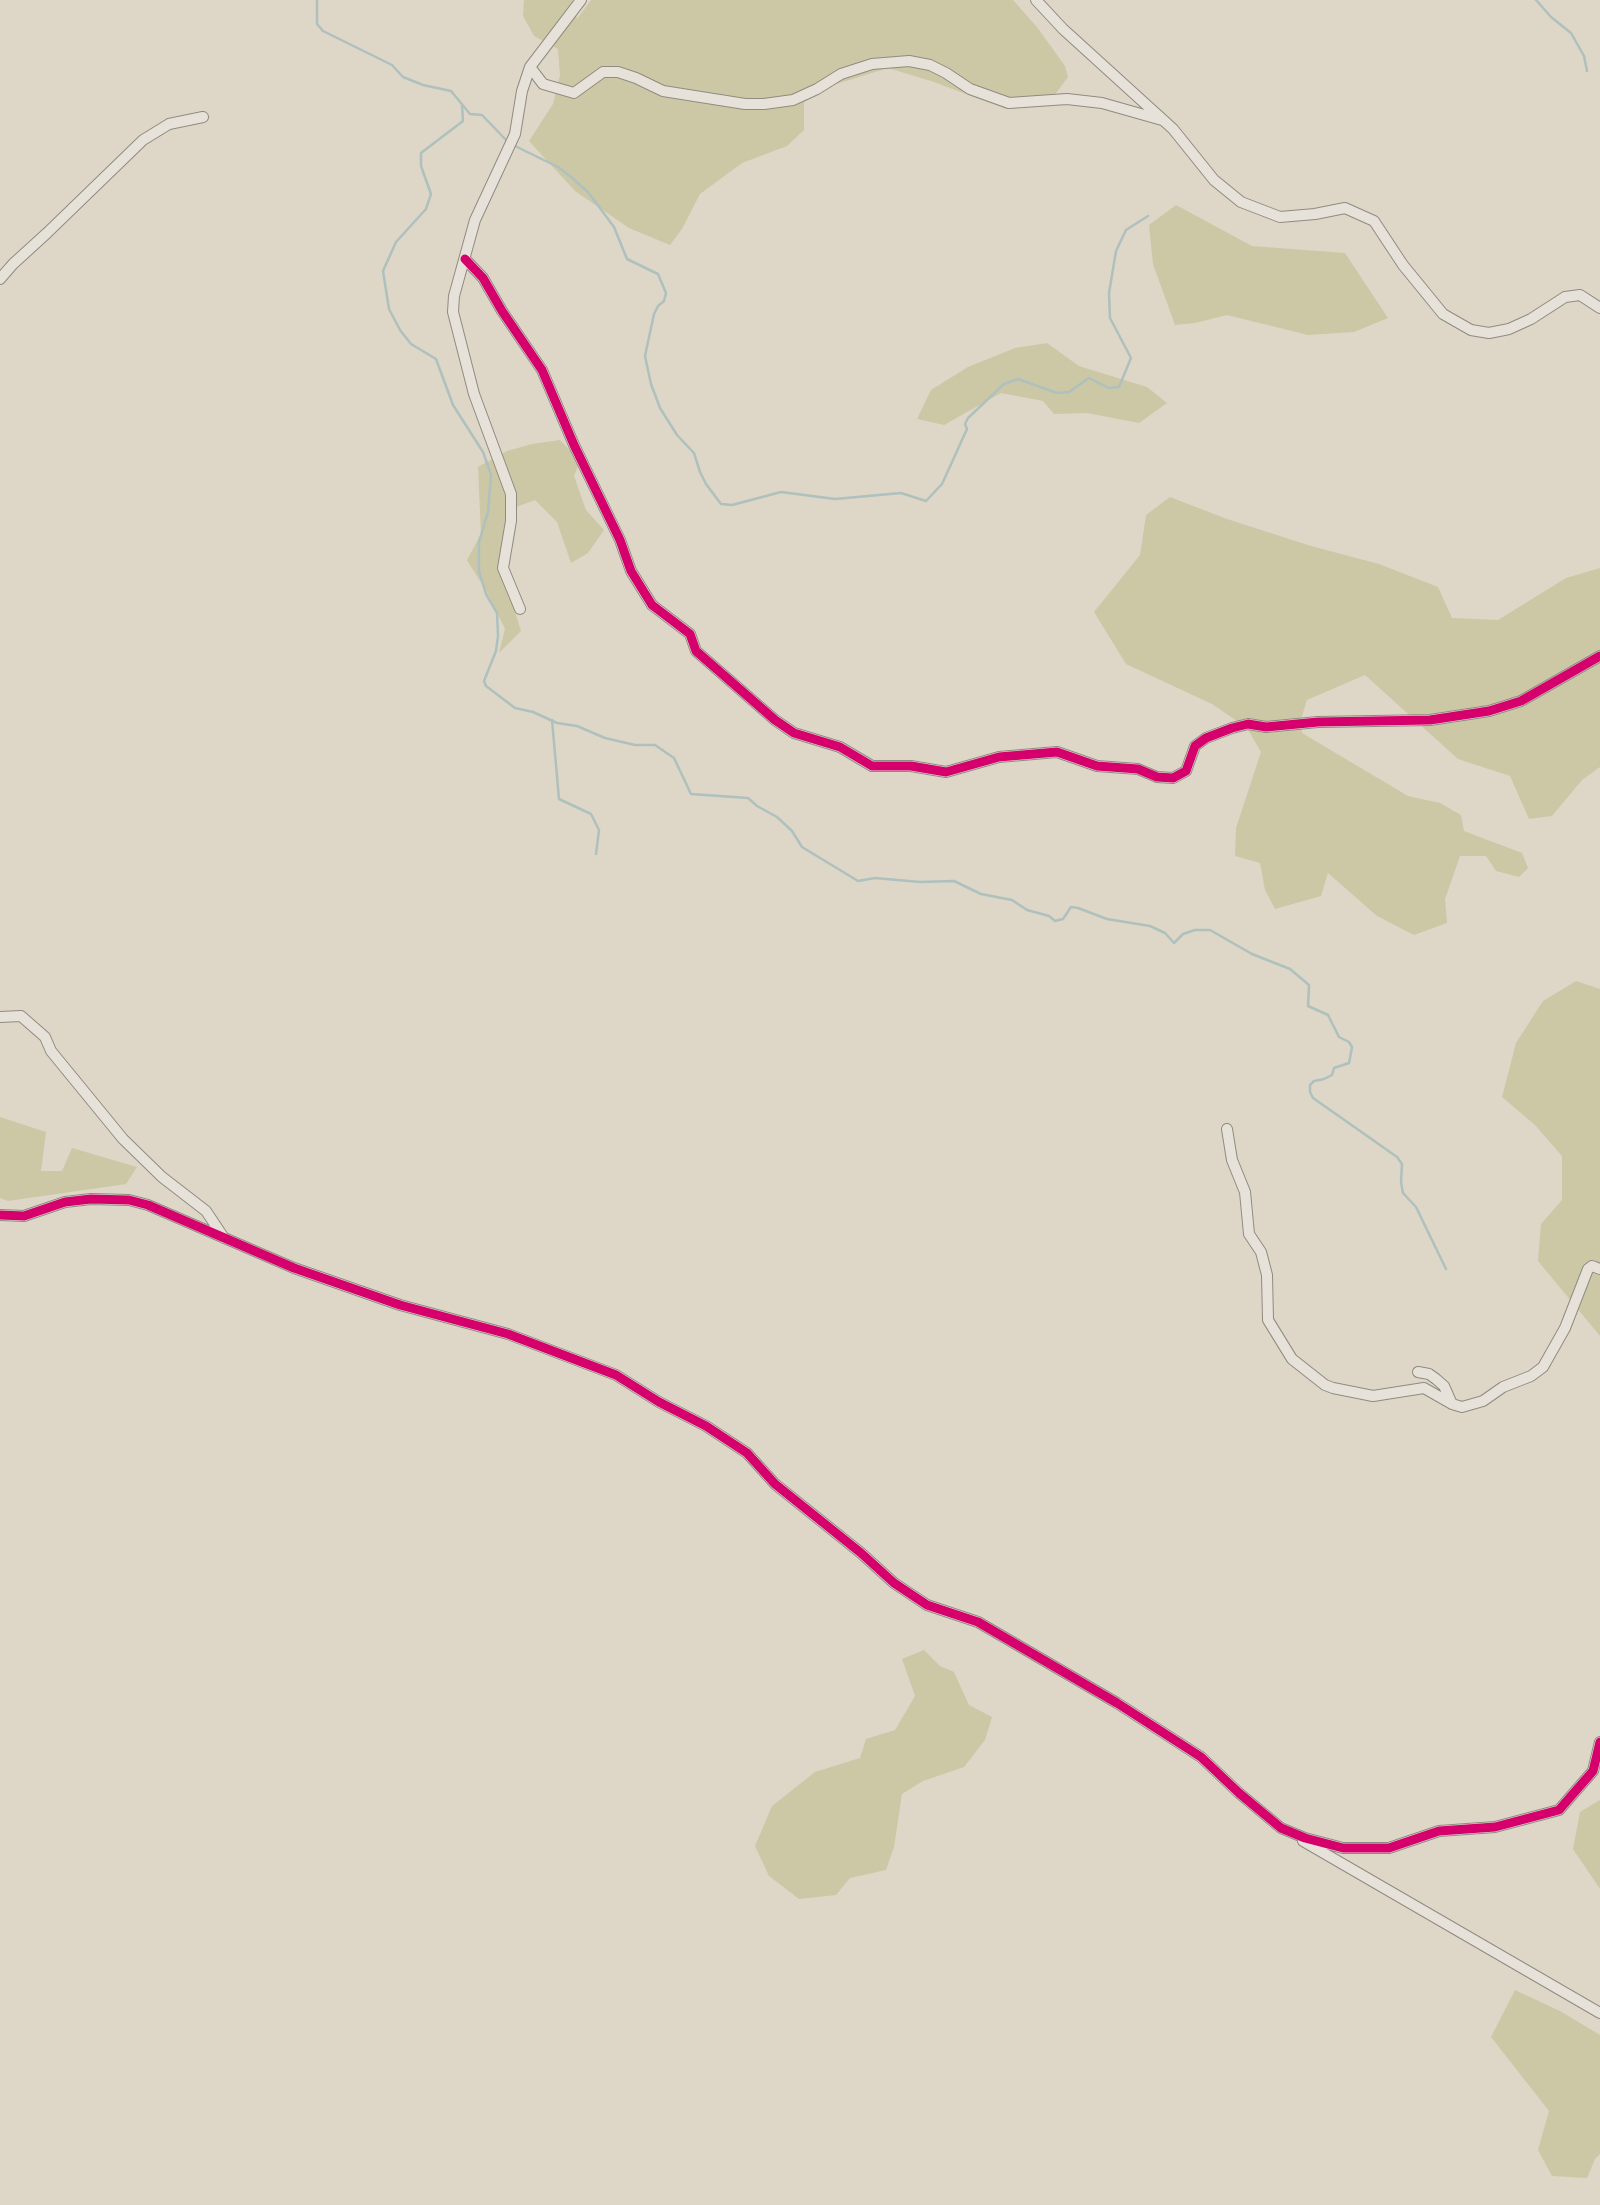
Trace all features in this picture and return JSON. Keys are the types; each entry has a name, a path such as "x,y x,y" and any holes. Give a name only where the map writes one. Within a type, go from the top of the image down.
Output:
{"street":[{"path":"520,609 503,568 511,521 511,494 474,394 453,312 467,243 515,134 522,91 530,67 581,0"},
{"path":"1036,0 1063,29 1165,121 1214,180 1241,202 1280,217 1345,208 1374,221 1403,265 1443,314 1471,330 1489,333 1509,330 1565,297 1580,295 1600,308"},
{"path":"530,67 543,84 574,93 603,72 618,72 663,91 745,104 764,104 793,100 841,74 872,64 909,61 930,65 970,89 1009,103 1038,100 1102,103 1165,121"},
{"path":"0,279 143,140 169,124 203,117"},
{"path":"465,259 483,278 542,370 574,445 620,540 631,571 652,605 690,634 696,651 775,720 794,733 816,737 841,747 872,766 911,766 946,772 999,757 1056,752 1097,766 1138,769 1157,777 1173,778 1186,771 1195,746 1206,738 1232,728 1248,724 1266,727 1309,722 1430,720 1489,711 1521,701 1600,656"},
{"path":"0,1017 21,1016 45,1037 51,1051 123,1139 162,1177 206,1210 224,1238"},
{"path":"1227,1129 1231,1159 1245,1192 1249,1234 1261,1252 1268,1275 1269,1320 1292,1359 1325,1385 1373,1396 1424,1388 1462,1407 1483,1401 1503,1387 1531,1376 1543,1367 1565,1328 1588,1269 1592,1266 1600,1269"},
{"path":"0,1215 24,1216 65,1202 129,1200 148,1205 294,1268 400,1305 508,1334 616,1376 706,1426 747,1453 775,1484 894,1583 927,1605 978,1622 1117,1703 1201,1756 1220,1776 1281,1828 1600,2013"},
{"path":"1418,1372 1429,1374 1444,1386 1452,1404"},
{"path":"1281,1828 1305,1838 1343,1847 1389,1848 1439,1830 1494,1827 1559,1810 1592,1771 1600,1742"}],"shaded area":[{"path":"524,0 572,0 577,19 591,0 1013,0 1037,27 1065,66 1068,77 1051,100 1006,109 888,68 830,86 804,102 804,130 787,146 742,163 700,194 682,229 670,245 629,228 575,191 529,141 553,104 560,75 558,49 534,36 523,16"},
{"path":"1176,205 1252,246 1345,253 1388,318 1354,332 1308,335 1227,315 1175,325 1153,264 1149,225"},
{"path":"1047,343 1079,366 1147,387 1167,403 1139,423 1087,413 1054,414 1043,401 1001,393 944,425 917,419 931,390 968,367 1015,348"},
{"path":"560,440 580,461 574,476 586,510 604,530 588,553 571,563 557,522 535,500 506,511 503,549 507,586 521,631 499,653 505,629 467,560 481,534 478,467 507,451"},
{"path":"1170,497 1311,546 1379,564 1438,587 1452,618 1498,620 1566,578 1600,568 1600,767 1582,780 1552,816 1529,819 1510,776 1458,759 1365,675 1307,700 1301,719 1302,733 1408,796 1440,803 1461,815 1464,831 1522,853 1528,868 1519,877 1496,871 1486,856 1460,856 1445,899 1447,923 1414,935 1377,916 1328,873 1321,896 1275,909 1265,890 1260,863 1235,856 1236,828 1261,752 1247,728 1212,704 1126,664 1094,612 1140,555 1146,515"},
{"path":"1576,981 1600,989 1600,1336 1538,1261 1541,1224 1562,1200 1562,1156 1535,1125 1502,1097 1516,1043 1543,1001"},
{"path":"0,1117 46,1132 41,1171 62,1171 72,1148 137,1167 126,1184 8,1201 0,1198"},
{"path":"924,1650 940,1666 954,1672 969,1705 992,1717 985,1740 964,1767 923,1781 902,1794 894,1847 886,1870 850,1878 836,1895 799,1899 769,1876 755,1846 772,1806 815,1772 860,1758 866,1739 895,1730 915,1696 902,1659"},
{"path":"1600,1800 1600,1889 1573,1849 1580,1812"},
{"path":"1515,1990 1560,2011 1600,2035 1600,2154 1587,2178 1552,2176 1538,2150 1549,2111 1491,2037"}],"waterway":[{"path":"317,0 317,24 323,31 392,65 403,77 451,91 470,114 482,115 507,141"},
{"path":"1536,0 1571,33 1584,56 1587,71"},
{"path":"462,106 463,121 421,153 421,166 431,194 426,209 396,242 383,271 389,309 400,330 411,344 436,359 453,405 483,452 491,475 488,512 479,542 479,571 486,594 497,613 498,636 496,651 484,681 486,686 515,708 533,712 557,723 577,726 605,738 635,745 655,745 674,758 691,794 748,798 777,817 792,831 802,847 858,881 875,878 920,882 954,881 981,894 1012,900 1027,910 1049,916 1055,921 1063,919 1071,907 1078,908 1107,919 1150,926 1165,933 1174,943 1183,934 1195,930 1210,930 1252,954 1290,969 1309,985 1308,1006 1328,1015 1339,1037 1349,1042 1352,1047 1349,1063 1334,1068 1332,1075 1310,1085 1313,1098 1397,1157 1402,1164 1403,1193 1416,1207 1446,1269"},
{"path":"513,145 558,167 588,192 614,227 627,259 658,274 666,293 664,301 654,314 645,356 651,384 660,408 677,435 694,453 706,484 721,504 732,505 781,492 835,499 901,493 926,501 942,484 967,429 965,424 968,418 1004,384 1018,379 1057,393 1069,392 1089,378 1109,388 1119,387 1131,358 1110,318 1109,293 1116,251 1126,230 1148,216"},
{"path":"552,720 559,799 591,814 599,830 596,854"}],"cycle path":[{"path":"465,259 483,278 542,370 574,445 620,540 631,571 652,605 690,634 696,651 775,720 794,733 840,747 872,766 911,766 946,772 999,757 1057,752 1097,766 1138,769 1157,777 1173,778 1186,771 1195,746 1206,738 1232,728 1248,724 1266,727 1318,722 1430,720 1489,711 1521,701 1600,656"},
{"path":"0,1215 24,1216 65,1202 91,1199 129,1200 148,1205 294,1268 400,1305 508,1334 616,1375 659,1402 706,1426 747,1453 775,1484 894,1583 927,1605 978,1622 1117,1703 1201,1757 1281,1828 1305,1838 1343,1848 1389,1848 1439,1831 1495,1827 1559,1810 1593,1771 1600,1742"}]}
